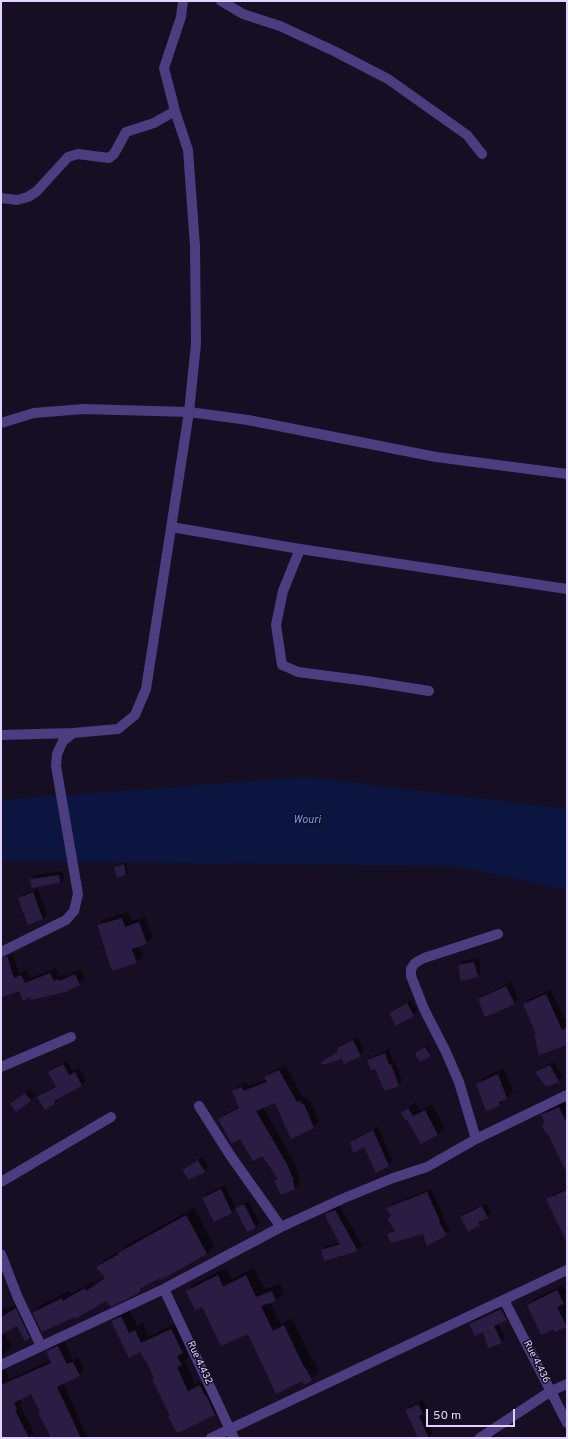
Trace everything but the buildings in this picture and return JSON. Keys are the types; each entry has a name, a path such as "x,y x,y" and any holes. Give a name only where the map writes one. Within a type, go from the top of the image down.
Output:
{"street":[{"path":"1,735 73,733 118,729 134,715 146,689 189,412 196,344 195,246 188,150 175,111 164,68 182,17 183,1"},
{"path":"221,1 243,14 287,29 388,79 467,134 482,154"},
{"path":"1,198 17,200 28,197 37,190 68,157 78,154 109,158 114,154 126,132 154,122 175,111"},
{"path":"1,423 34,413 83,409 189,412 248,420 436,457 567,474"},
{"path":"171,527 300,549 567,589"},
{"path":"300,549 284,591 276,625 282,665 298,672 429,691"},
{"path":"1,952 66,920 74,911 78,894 56,766 57,754 63,741 73,733"},
{"path":"476,1139 459,1082 446,1052 424,1009 411,976 415,963 424,958 498,934"},
{"path":"1,1067 71,1037"},
{"path":"1,1365 164,1289 281,1227 379,1184 427,1167 476,1139 567,1095"},
{"path":"199,1106 230,1155 281,1227"},
{"path":"1,1182 111,1118"},
{"path":"1,1254 18,1298 41,1346"},
{"path":"212,1438 232,1433 567,1270"},
{"name":"Rue 4.432","path":"164,1289 232,1433"},
{"name":"Rue 4.436","path":"504,1300 567,1424"},
{"path":"480,1438 551,1391 567,1384"}],"water":[{"name":"Wouri","path":"307,777 567,809 567,890 455,866 1,861 1,800"}]}
